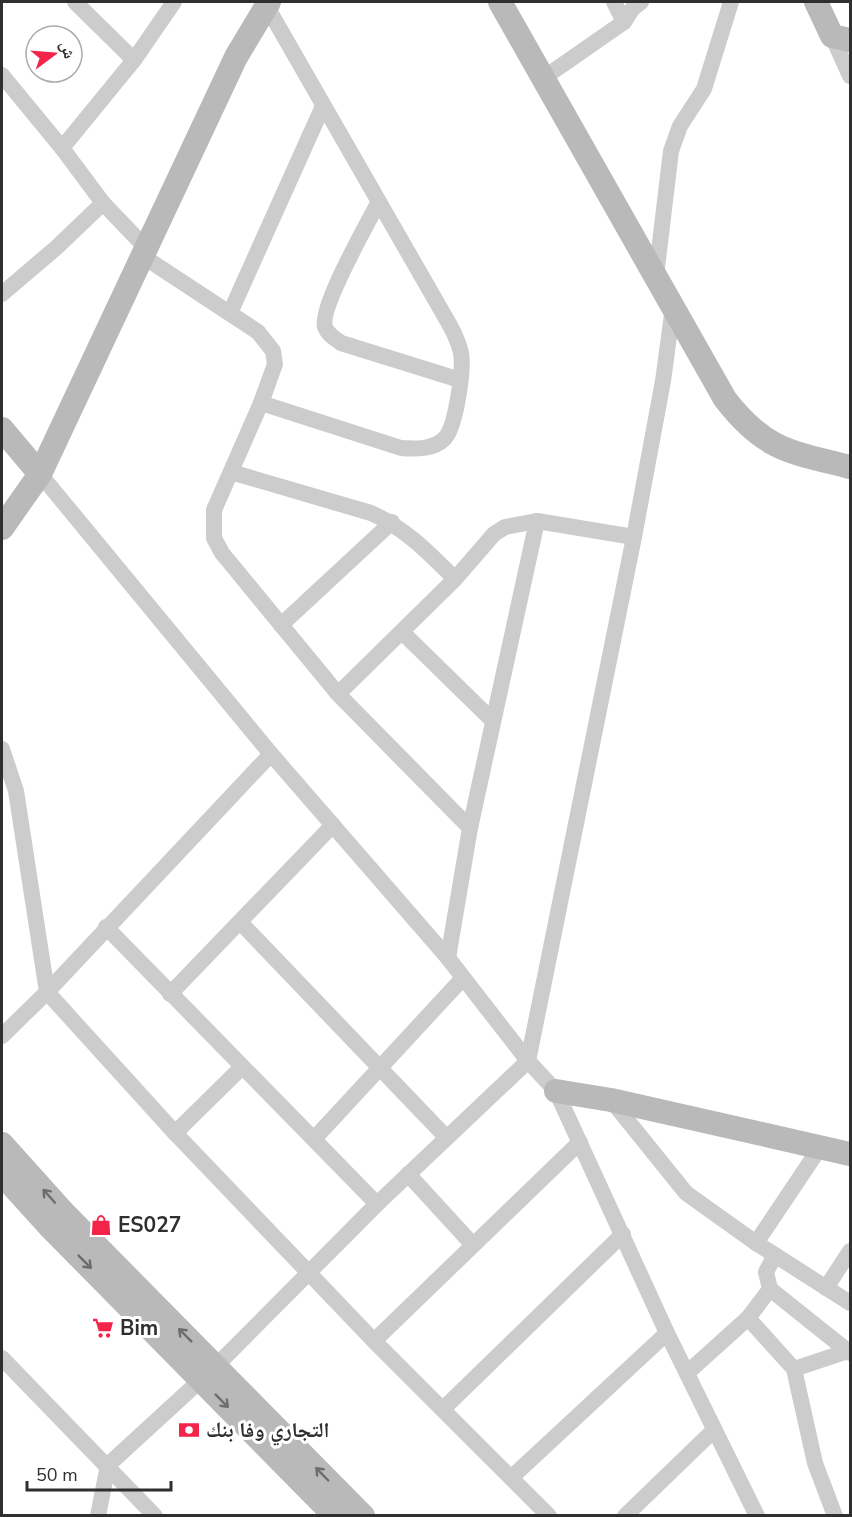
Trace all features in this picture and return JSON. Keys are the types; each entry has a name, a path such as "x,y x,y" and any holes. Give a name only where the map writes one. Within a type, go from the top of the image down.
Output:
{"street":[{"path":"75,2 134,60"},
{"path":"62,148 134,60 174,2"},
{"path":"500,2 545,77 725,399 744,424 764,440 793,452 850,467"},
{"path":"614,2 624,22"},
{"path":"545,77 624,22 633,8 641,2"},
{"path":"656,276 670,151 680,126 705,88 731,2"},
{"path":"816,2 841,38 850,76"},
{"path":"261,403 401,448 422,449 445,438 448,432 460,380 462,355 458,340 323,106 267,3"},
{"path":"2,528 40,474 236,57 267,3"},
{"path":"2,75 144,251 258,332 273,351 275,364 261,403 214,510 214,538 222,554 338,694 470,828"},
{"path":"230,313 323,106"},
{"path":"2,294 57,247 103,203"},
{"path":"378,203 330,298 324,316 325,327 329,335 341,343 460,380"},
{"path":"98,1515 108,1465 209,1373 377,1204 528,1061 634,537 663,381 673,307"},
{"path":"2,429 271,754 448,958 528,1061 556,1091 667,1333 757,1515"},
{"path":"231,472 371,513 392,522 408,533 455,579"},
{"path":"338,694 455,579 494,534 517,523 537,521 634,537"},
{"path":"448,958 470,828 537,521"},
{"path":"281,625 392,522"},
{"path":"402,632 493,721"},
{"path":"2,749 16,791 46,992 176,1133 374,1341 549,1515"},
{"path":"2,1036 271,754"},
{"path":"170,994 333,825"},
{"path":"240,922 379,1070 446,1137"},
{"path":"106,927 377,1204"},
{"path":"314,1139 463,978"},
{"path":"176,1133 242,1067"},
{"path":"556,1091 611,1100 850,1154"},
{"path":"611,1100 686,1193 756,1243 850,1303"},
{"path":"374,1341 580,1142"},
{"path":"2,1144 335,1515"},
{"path":"756,1243 821,1146"},
{"path":"2,1174 49,1227 363,1515"},
{"path":"408,1174 473,1245"},
{"path":"443,1409 622,1234"},
{"path":"826,1288 850,1251"},
{"path":"775,1255 766,1272 770,1289 849,1352"},
{"path":"687,1373 748,1318 770,1289"},
{"path":"748,1318 794,1369 815,1463 835,1515"},
{"path":"512,1477 667,1333"},
{"path":"794,1369 849,1352"},
{"path":"2,1358 155,1515"},
{"path":"625,1515 714,1430"}],"place":[{"name":"ES027","path":"101,1225"},
{"name":"Bim","path":"103,1328"},
{"name":"التجاري وفا بنك","path":"189,1430"}]}
